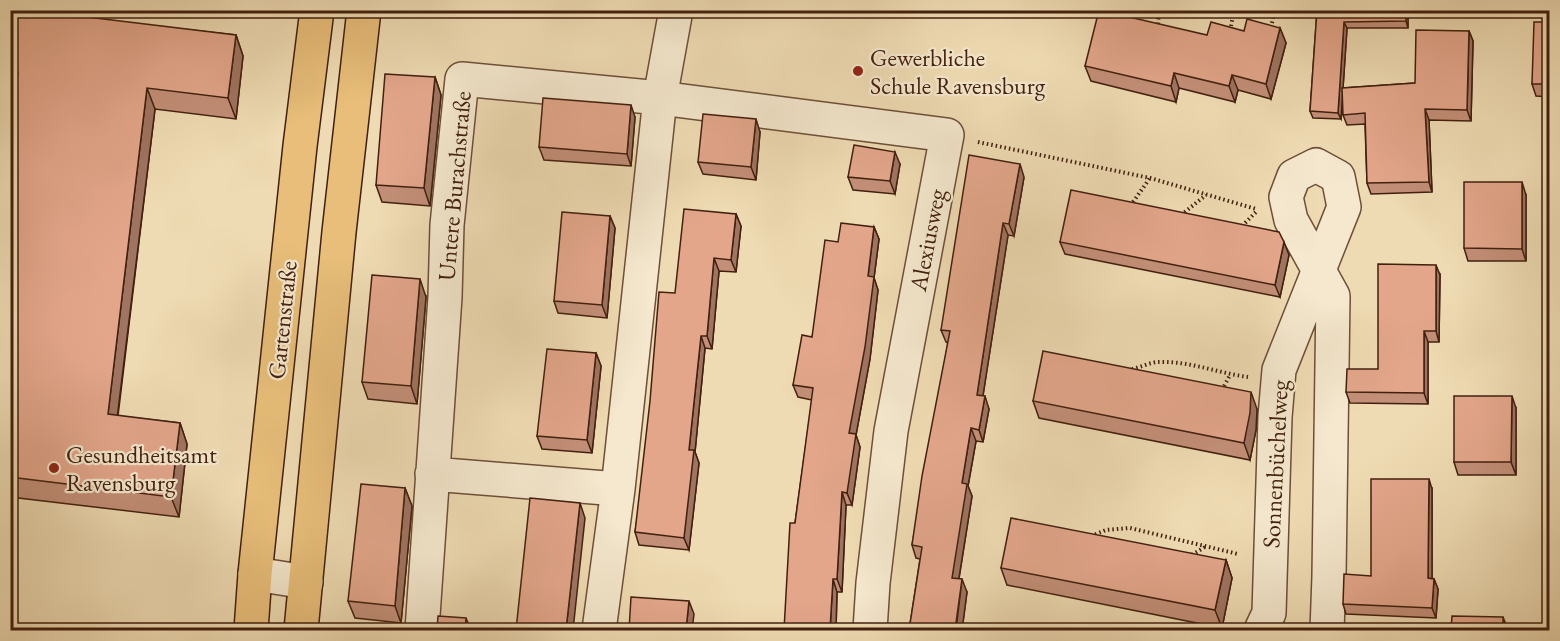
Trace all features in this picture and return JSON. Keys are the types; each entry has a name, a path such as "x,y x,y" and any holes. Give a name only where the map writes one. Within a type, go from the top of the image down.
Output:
{"main road":[{"name":"Gartenstraße","path":"251,630 300,146 317,10"},
{"name":"Gartenstraße","path":"301,630 339,232 364,10"}],"street":[{"path":"599,630 618,489 660,98 676,10"},
{"name":"Untere Burachstraße","path":"422,630 446,297 447,225 462,79 660,98"},
{"path":"660,98 947,135"},
{"name":"Alexiusweg","path":"870,630 873,583 891,431 947,135"},
{"name":"Sonnenbüchelweg","path":"1261,630 1269,613 1275,417 1279,370 1319,268 1333,296 1327,630"},
{"path":"432,474 618,489"},
{"path":"255,573 306,582"}],"path":[{"path":"1112,19 1135,10"},
{"path":"1158,24 1159,10"},
{"path":"1231,26 1234,10"},
{"path":"1272,23 1275,10"},
{"path":"947,135 1150,178 1259,209 1242,226"},
{"path":"1133,202 1150,178"},
{"path":"1179,216 1207,195"},
{"path":"1130,370 1157,362 1192,364 1230,375 1278,381"},
{"path":"1221,393 1230,375"},
{"path":"1086,539 1106,530 1130,528 1270,562"},
{"path":"1183,560 1206,547"}],"building":[{"path":"10,10 29,10 236,35 228,98 147,88 108,414 180,423 171,497 10,477 10,135 18,73 10,72"},
{"path":"1099,10 1207,35 1211,22 1244,31 1247,19 1280,28 1266,84 1232,75 1229,86 1174,73 1171,86 1085,66"},
{"path":"1317,10 1406,10 1406,21 1344,22 1338,113 1310,111"},
{"path":"1534,22 1550,22 1550,84 1532,84"},
{"path":"1416,30 1469,31 1467,110 1425,109 1429,182 1367,183 1365,113 1343,115 1342,88 1415,83"},
{"path":"385,74 435,77 424,188 376,185"},
{"path":"543,98 631,105 627,154 539,147"},
{"path":"703,114 756,119 751,167 698,162"},
{"path":"854,145 895,152 890,181 848,177"},
{"path":"969,155 1020,164 1009,224 1003,223 977,395 985,396 979,430 971,428 962,483 967,484 952,578 962,579 955,630 910,624 922,547 912,545 922,476 950,331 941,330"},
{"path":"1464,182 1522,182 1522,249 1464,248"},
{"path":"1071,190 1279,232 1284,242 1275,285 1060,242"},
{"path":"684,209 736,214 731,260 714,258 707,336 701,336 689,450 694,450 684,538 635,532 650,401 659,292 675,293"},
{"path":"562,212 610,216 602,305 554,301"},
{"path":"841,223 874,227 868,276 874,277 865,347 849,433 856,434 847,493 842,492 837,579 833,579 830,630 784,630 790,523 795,523 813,388 793,385 802,335 812,337 825,240 838,242"},
{"path":"1378,264 1436,265 1436,331 1424,331 1424,393 1346,392 1347,369 1378,369"},
{"path":"372,275 420,279 411,386 362,382"},
{"path":"1548,332 1550,332 1550,396 1547,396"},
{"path":"547,349 596,353 587,440 537,436"},
{"path":"1043,351 1251,392 1250,413 1244,443 1033,401"},
{"path":"1454,396 1512,396 1511,462 1454,462"},
{"path":"1371,479 1429,479 1428,578 1434,579 1432,608 1343,604 1344,574 1371,576"},
{"path":"361,484 405,488 395,606 348,601"},
{"path":"530,498 580,503 566,630 516,630"},
{"path":"1011,518 1226,560 1215,610 1001,568"},
{"path":"1546,541 1550,541 1550,608 1546,608"},
{"path":"631,597 689,601 686,630 629,630"},
{"path":"438,616 466,618 465,630 437,630"},
{"path":"1452,616 1503,617 1503,630 1451,630"}],"place":[{"name":"Gewerbliche Schule Ravensburg","path":"858,71"},
{"name":"Gesundheitsamt Ravensburg","path":"54,468"}]}
